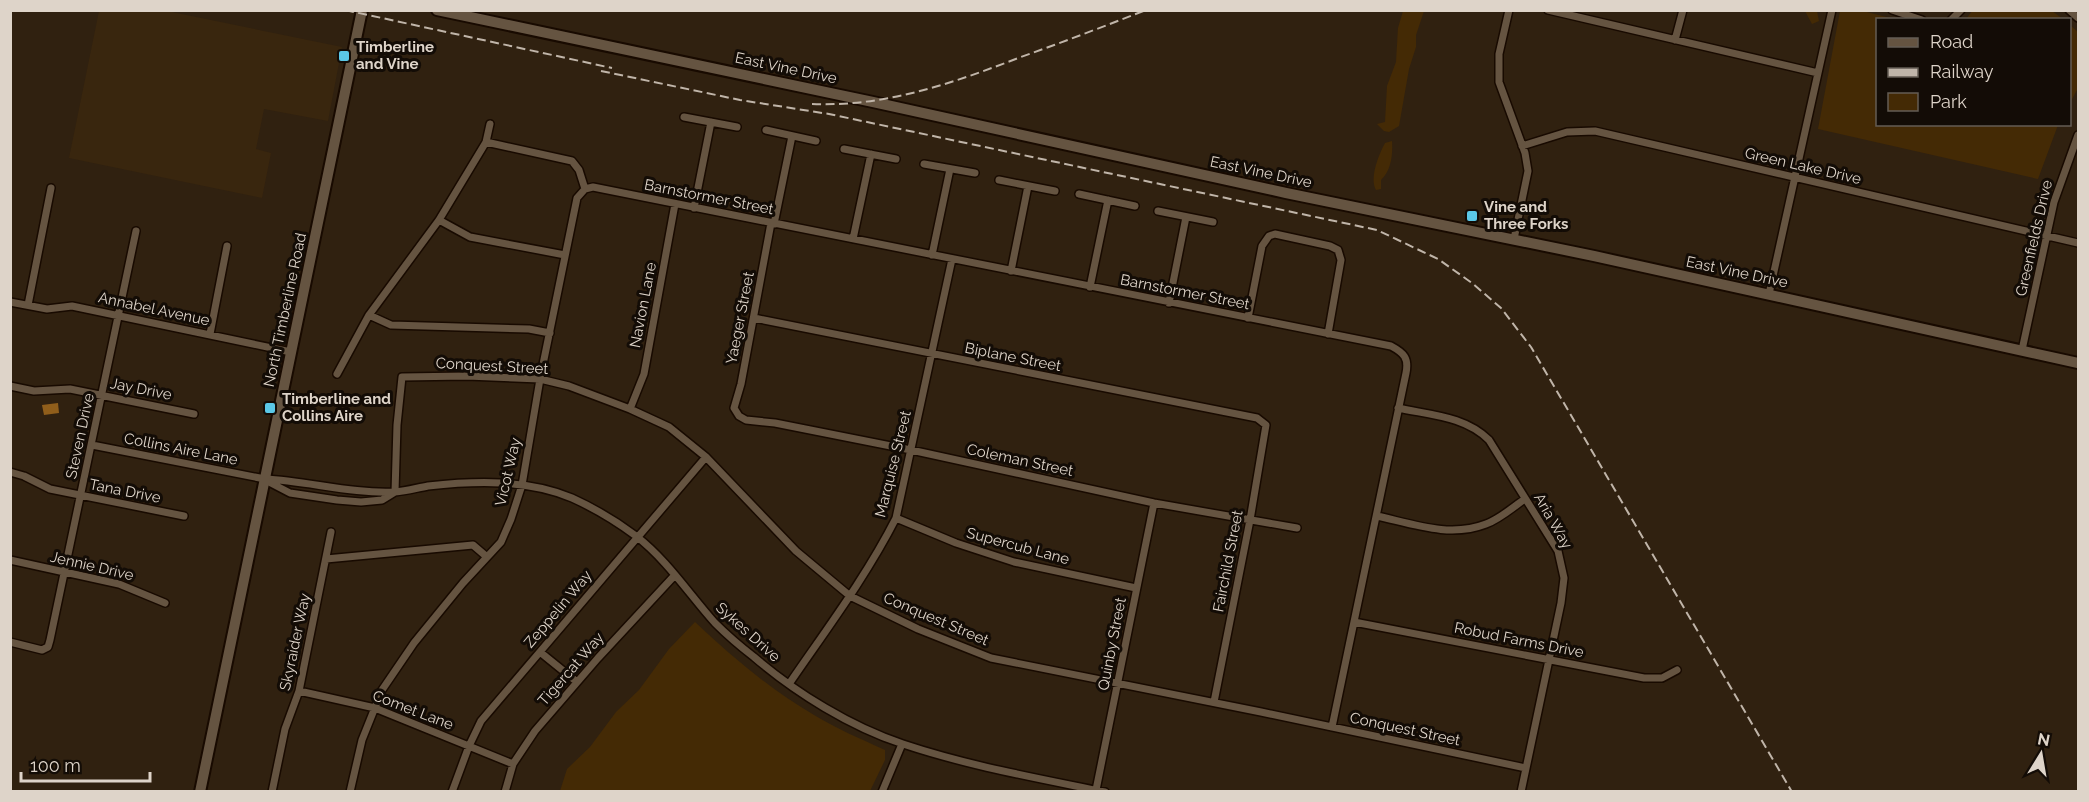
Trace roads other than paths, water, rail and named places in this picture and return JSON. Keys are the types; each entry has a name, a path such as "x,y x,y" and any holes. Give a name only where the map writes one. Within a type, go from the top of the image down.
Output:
{"street":[{"name":"North Timberline Road","path":"200,792 362,10"},
{"name":"East Vine Drive","path":"437,10 873,102 1364,210 1514,239 2079,363"},
{"path":"1509,10 1499,54 1499,82 1522,146 1528,171 1514,239"},
{"path":"1548,10 1818,72"},
{"path":"1675,40 1683,10"},
{"path":"1769,294 1833,10"},
{"path":"1892,10 1916,18"},
{"path":"2069,10 2079,18"},
{"path":"684,117 737,127"},
{"path":"694,208 711,122"},
{"path":"337,374 369,315 439,220 486,142 490,123"},
{"path":"766,130 816,141"},
{"name":"Green Lake Drive","path":"1522,146 1567,132 1595,131 2079,243"},
{"name":"Greenfields Drive","path":"2022,350 2054,202 2079,135"},
{"name":"Yaeger Street","path":"739,416 734,408 792,136"},
{"path":"486,142 572,161 579,170 585,189"},
{"path":"844,149 896,159"},
{"path":"853,239 871,154"},
{"path":"924,164 975,173"},
{"path":"932,255 950,169"},
{"path":"999,180 1055,191"},
{"path":"1011,271 1028,186"},
{"name":"Barnstormer Street","path":"585,189 592,187 1391,346 1405,355 1408,363 1332,727"},
{"path":"28,305 51,188"},
{"name":"Vicot Way","path":"350,792 362,740 382,690 414,643 501,542 522,485 540,379 577,198 585,189"},
{"path":"1079,194 1136,206"},
{"path":"1090,287 1108,200"},
{"name":"Navion Lane","path":"630,409 644,374 675,204"},
{"path":"1158,211 1213,222"},
{"path":"1168,303 1186,217"},
{"path":"439,220 470,237 565,255"},
{"name":"Steven Drive","path":"10,642 27,645 36,650 42,650 48,646 82,496 136,231"},
{"path":"1248,318 1262,246 1269,236 1275,234 1330,246 1338,250 1341,260 1328,334"},
{"path":"210,334 227,246"},
{"name":"Marquise Street","path":"789,684 850,596 897,518 952,259"},
{"name":"Annabel Avenue","path":"10,302 46,309 72,306 291,352"},
{"path":"369,315 391,325 529,329 549,333"},
{"name":"Biplane Street","path":"754,318 1257,418 1266,425"},
{"name":"Conquest Street","path":"395,492 397,425 402,377 467,376 540,379 569,386 630,409 669,427 706,457 796,551 850,596 918,629 991,658 1214,702 1526,768"},
{"name":"Jay Drive","path":"10,386 34,390 70,389 194,414"},
{"name":"Aria Way","path":"1398,408 1463,421 1475,427 1490,440 1558,551 1564,578 1562,603 1521,792"},
{"name":"Coleman Street","path":"739,416 746,420 775,423 911,450 1154,503 1297,528"},
{"name":"Fairchild Street","path":"1214,702 1250,520 1266,425"},
{"name":"Collins Aire Lane","path":"92,445 265,479"},
{"name":"Zeppelin Way","path":"452,792 468,746 481,721 706,457"},
{"name":"Tana Drive","path":"10,472 24,476 42,487 184,516"},
{"path":"265,479 290,493 337,500 361,502 382,500 395,492"},
{"path":"265,479 290,480 343,490 395,492"},
{"name":"Sykes Drive","path":"395,492 429,486 481,482 522,485 570,497 605,514 638,537 675,575 716,623 753,657 789,684 841,717 902,744 1005,772 1105,792"},
{"path":"1377,516 1440,530 1462,530 1487,524 1525,499"},
{"name":"Quinby Street","path":"1096,790 1154,503"},
{"name":"Supercub Lane","path":"897,518 956,543 1014,562 1137,588"},
{"name":"Skyraider Way","path":"272,792 285,729 299,691 331,532"},
{"path":"326,559 473,545 487,557"},
{"name":"Jennie Drive","path":"10,560 119,584 165,603"},
{"name":"Tigercat Way","path":"505,792 513,764 535,731 675,575"},
{"name":"Robud Farms Drive","path":"1354,622 1644,678 1662,678 1677,670"},
{"path":"540,651 577,682"},
{"name":"Comet Lane","path":"299,691 375,708 513,764"},
{"path":"882,792 902,744"}],"railway":[{"path":"345,10 612,68"},
{"path":"812,104 866,102 944,84 1146,10"},
{"path":"601,71 740,100 829,114 1377,230 1438,259 1472,283 1501,308 1531,347 1792,792"}],"place":[{"name":"Timberline and Vine","path":"344,56"},
{"name":"Vine and Three Forks","path":"1472,216"},
{"name":"Timberline and Collins Aire","path":"270,408"}]}
